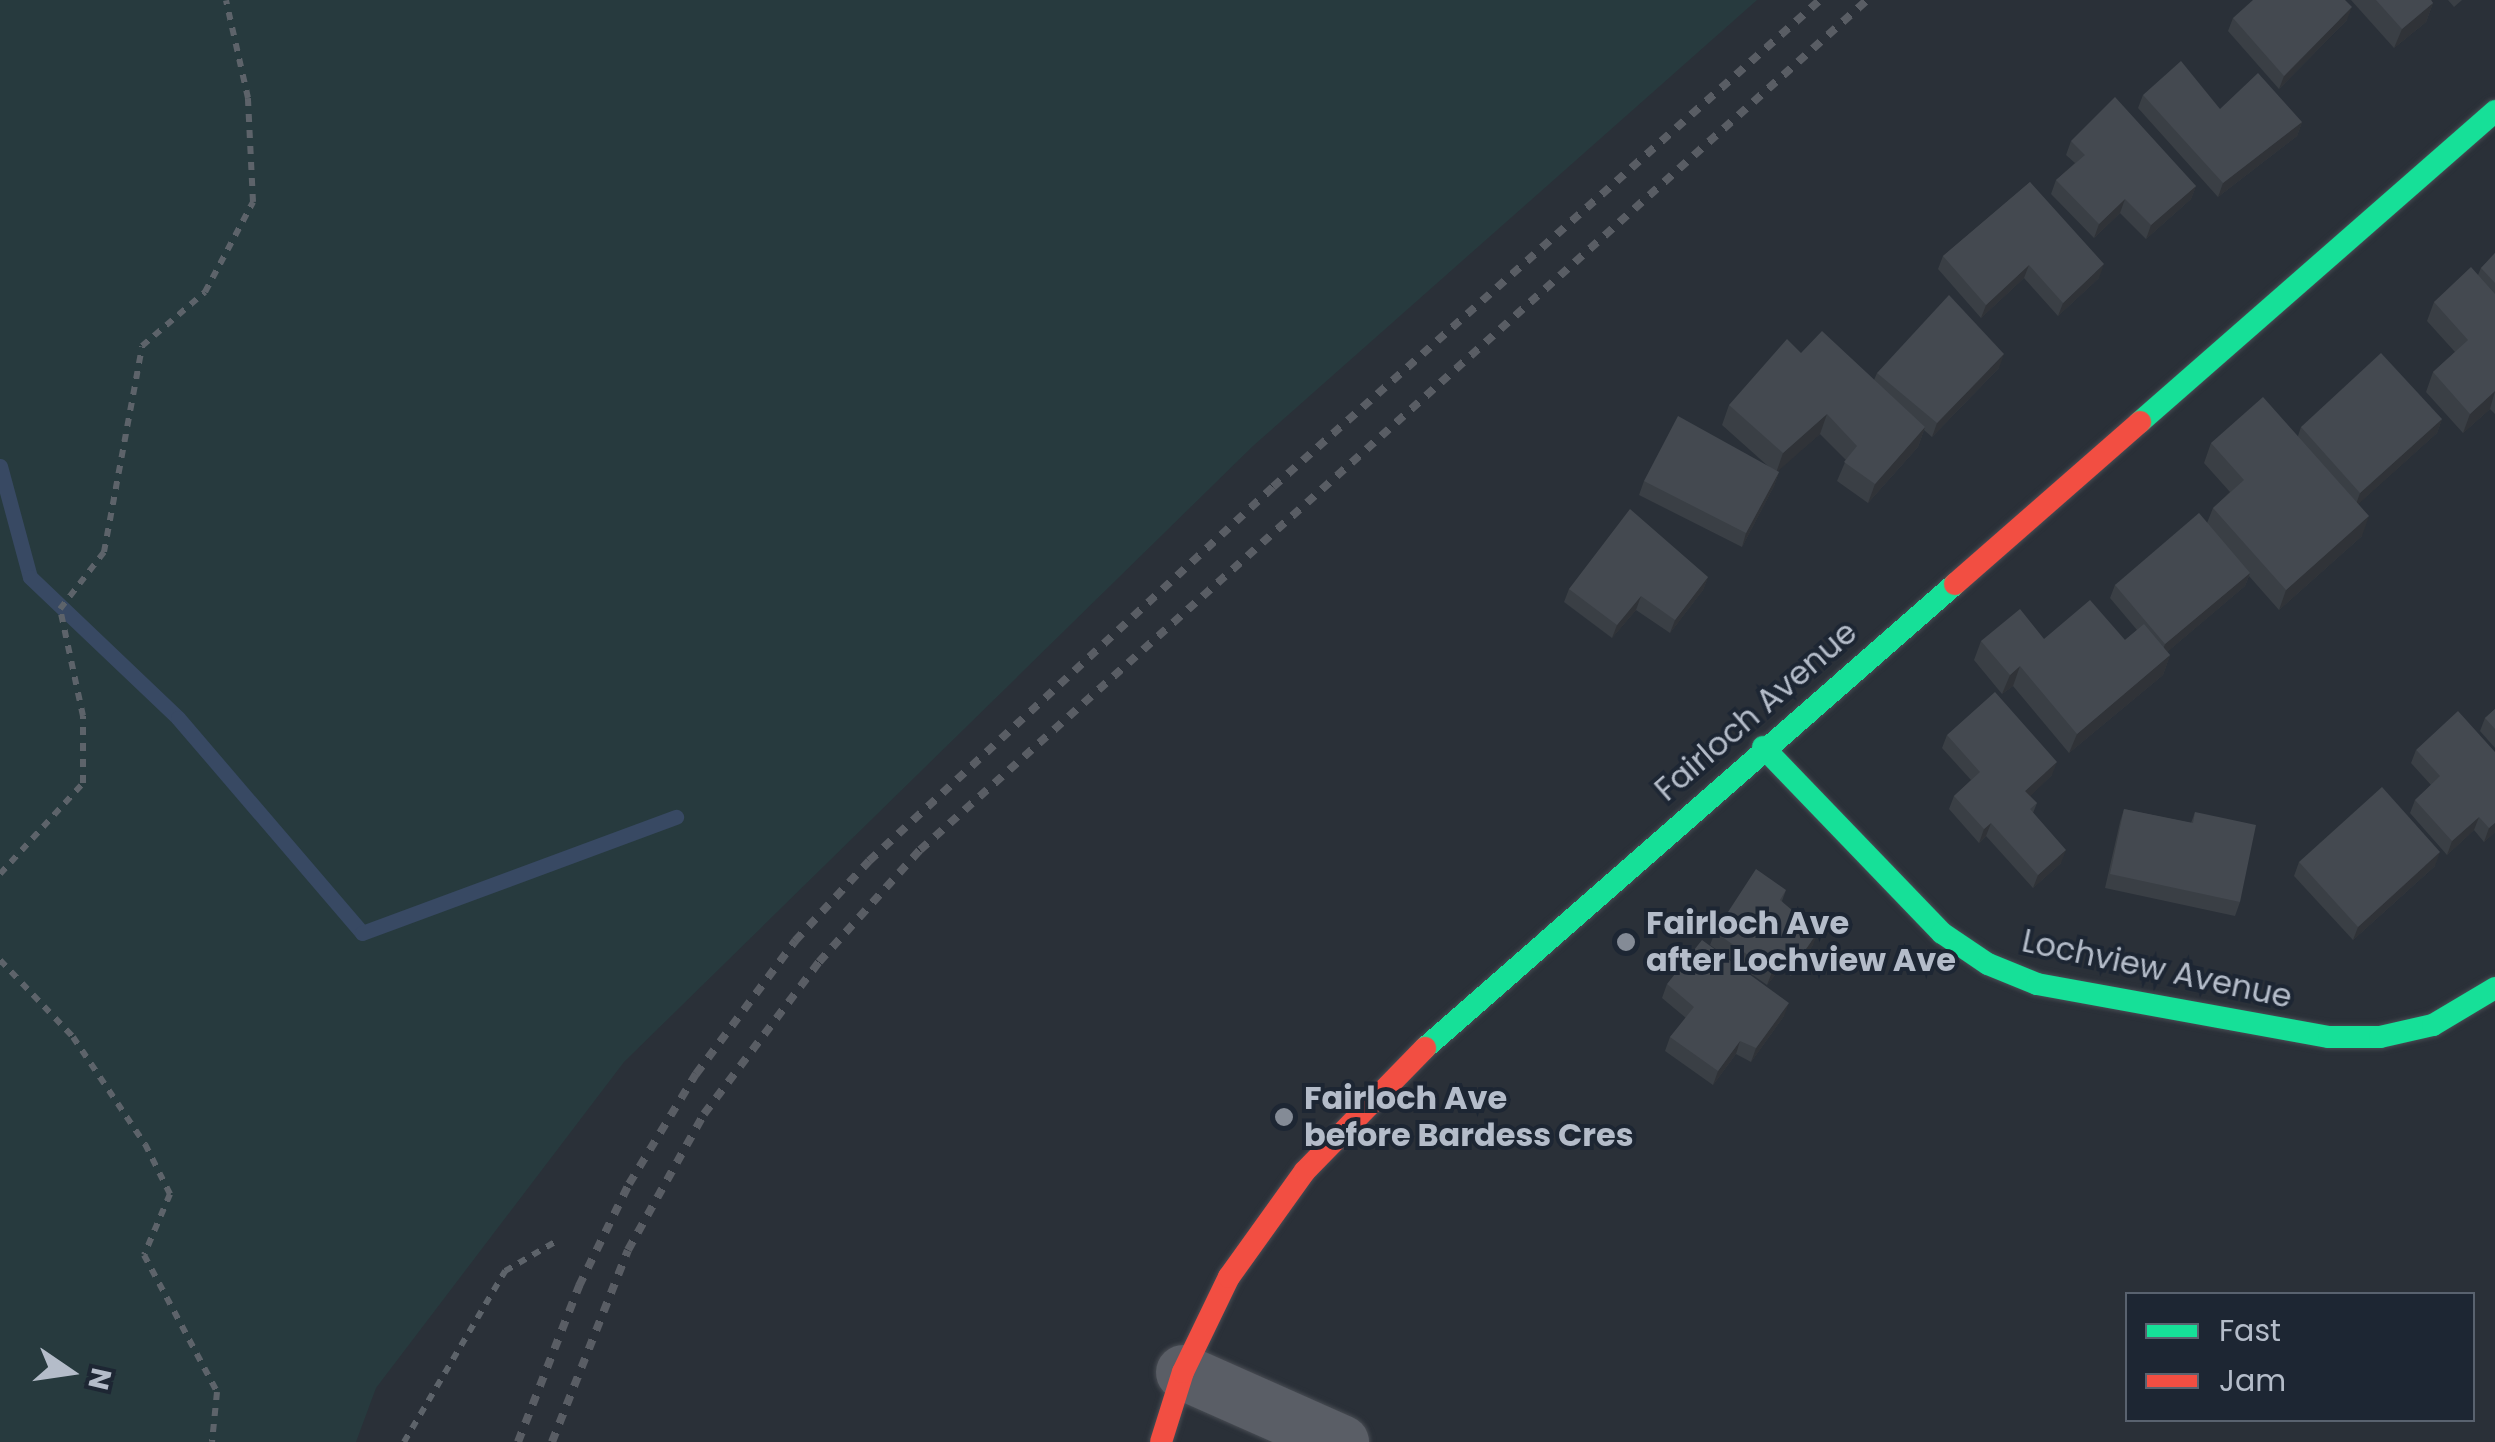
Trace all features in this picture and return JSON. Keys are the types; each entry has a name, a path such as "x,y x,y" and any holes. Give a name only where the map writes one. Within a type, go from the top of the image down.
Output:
{"street":[{"name":"Fairloch Avenue","path":"1161,1442 1183,1372 1229,1277 1305,1170 1384,1084 1763,747 2495,111"},
{"name":"Lochview Avenue","path":"1763,747 1942,934 1988,964 2037,984 2329,1037 2380,1037 2432,1026 2495,988"},
{"path":"1183,1372 1341,1442"}],"path":[{"path":"0,874 83,783 83,716 60,609 104,552 142,346 206,292 252,202 248,98 226,0"},
{"path":"0,960 73,1037 145,1144 170,1194 144,1255 218,1392 212,1442"},
{"path":"404,1442 505,1271 540,1246 555,1242"}],"green space":[{"path":"0,0 1757,0 1253,446 624,1062 376,1388 356,1442 0,1442"}],"building":[{"path":"2253,0 2345,0 2352,7 2284,76 2233,18"},
{"path":"2376,0 2431,0 2433,3 2402,29"},
{"path":"2181,61 2220,109 2258,73 2302,122 2223,183 2143,95"},
{"path":"2115,97 2196,186 2151,225 2125,199 2099,224 2056,180 2085,155 2071,141"},
{"path":"2030,182 2104,264 2063,303 2029,265 1986,305 1943,256"},
{"path":"2495,253 2495,283 2481,268"},
{"path":"2471,267 2495,294 2495,391 2470,414 2433,372 2468,340 2434,302"},
{"path":"1949,295 2004,354 1937,423 1877,373"},
{"path":"1822,331 1925,427 1875,484 1844,462 1857,446 1827,414 1783,453 1729,405 1787,339 1801,353"},
{"path":"2381,353 2442,419 2360,493 2301,427"},
{"path":"2263,397 2369,516 2286,590 2213,508 2244,480 2211,443"},
{"path":"1678,416 1779,472 1746,533 1644,481"},
{"path":"1630,509 1708,577 1675,620 1641,596 1617,625 1569,589"},
{"path":"2199,513 2250,573 2165,644 2115,585"},
{"path":"2090,600 2125,640 2144,624 2170,655 2077,734 2020,666 2010,675 1981,641 2020,609 2044,639"},
{"path":"1995,692 2057,762 2025,791 2037,803 2030,809 2066,850 2038,875 1991,823 1984,829 1954,796 1980,772 1947,735"},
{"path":"2495,709 2495,729 2485,718"},
{"path":"2458,711 2495,752 2495,823 2489,828 2479,817 2452,841 2415,800 2440,776 2416,750"},
{"path":"2382,787 2440,852 2358,927 2299,862"},
{"path":"2124,809 2193,823 2195,812 2256,825 2240,902 2110,874"},
{"path":"1756,869 1786,890 1780,900 1818,932 1796,963 1785,955 1772,972 1715,932"},
{"path":"1702,940 1789,1003 1756,1048 1740,1041 1718,1071 1670,1037 1694,1007 1667,984"}],"waterway":[{"path":"0,466 30,577 178,718 362,933 676,817"}],"railway":[{"path":"518,1442 579,1286 629,1184 696,1074 795,941 869,861 1273,487 1820,0"},
{"path":"552,1442 628,1250 704,1114 819,962 920,850 1867,0"}],"traffic: fast":[{"path":"2140,422 2495,111"},
{"path":"1425,1048 1955,584"},
{"path":"1763,747 1942,933 1988,964 2037,984 2329,1037 2380,1037 2433,1025 2495,988"}],"traffic: jam":[{"path":"1955,584 2140,422"},
{"path":"1161,1442 1183,1372 1229,1277 1305,1171 1425,1048"}],"place":[{"name":"Fairloch Ave after Lochview Ave","path":"1626,942"},
{"name":"Fairloch Ave before Bardess Cres","path":"1284,1117"}]}
